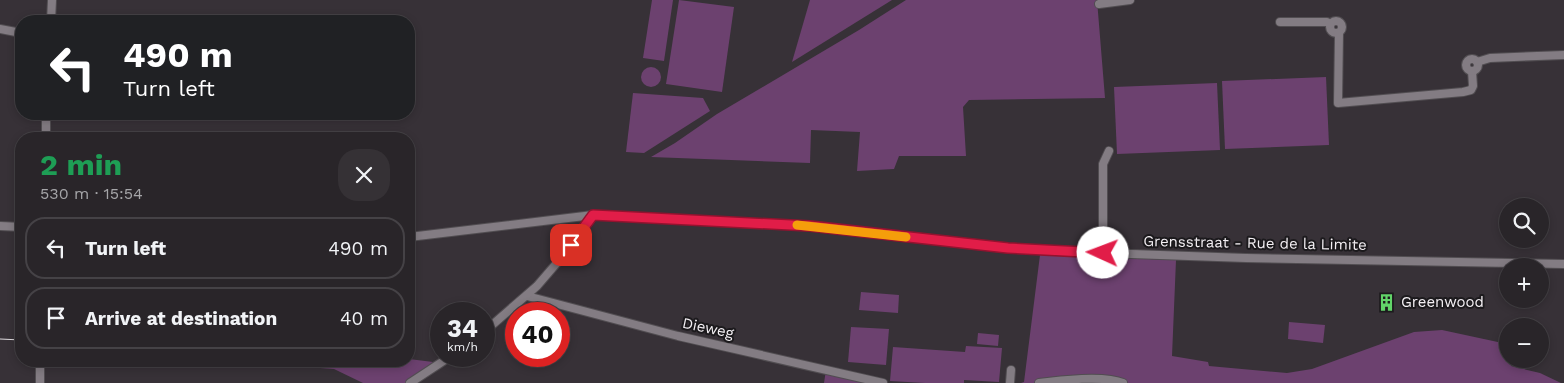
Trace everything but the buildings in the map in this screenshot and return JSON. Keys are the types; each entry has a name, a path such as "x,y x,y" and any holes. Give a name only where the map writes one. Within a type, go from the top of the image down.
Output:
{"street":[{"path":"52,0 52,15"},
{"path":"1099,4 1130,0"},
{"path":"1280,22 1327,22 1330,24 1331,32 1334,34 1339,33 1338,103 1471,90 1473,86 1472,71 1468,69 1466,63 1471,59 1477,62 1490,58 1564,55"},
{"path":"0,30 15,32"},
{"path":"1103,253 1103,164 1109,151"},
{"path":"495,323 527,296 562,257 593,215"},
{"name":"Grensstraat - Rue de la Limite","path":"415,236 593,215 810,226 1008,248 1103,253 1246,258 1564,264"},
{"path":"0,226 15,227"},
{"name":"Dieweg","path":"527,296 678,336 883,383"},
{"path":"40,367 40,383"},
{"path":"410,383 434,367"},
{"path":"1010,383 1011,370"},
{"path":"1039,383 1101,379 1123,383"}],"shaded area":[{"path":"652,0 673,0 664,61 643,58"},
{"path":"679,0 734,7 722,92 666,84"},
{"path":"810,0 892,0 792,62"},
{"path":"906,0 1097,0 1105,98 969,100 963,107 966,156 899,156 894,169 857,171 860,132 811,130 810,163 651,157 717,114"},
{"path":"651,67 658,70 661,77 658,84 651,87 644,84 641,77 644,70"},
{"path":"1326,77 1329,145 1225,149 1222,81"},
{"path":"1217,83 1220,150 1117,154 1114,87"},
{"path":"633,93 703,98 710,111 644,153 626,152"},
{"path":"1040,255 1176,260 1172,356 1208,362 1209,366 1287,373 1312,369 1414,332 1442,330 1499,342 1499,368 1519,368 1540,373 1561,383 1021,383 1024,382"},
{"path":"861,292 899,295 898,313 859,310"},
{"path":"1289,322 1325,325 1323,343 1288,339"},
{"path":"851,327 889,329 886,365 848,362"},
{"path":"978,333 999,335 998,346 977,344"},
{"path":"966,346 1002,348 999,382 964,380 964,383 925,383 890,381 893,347 965,352"},
{"path":"415,360 430,362 430,364 406,383 363,383 334,369 307,367 415,367"},
{"path":"826,370 874,383 824,383"}],"tram line":[{"path":"0,339 15,340"}],"slow traffic":[{"path":"797,225 906,237"}],"place":[{"name":"Greenwood","path":"1387,302"}],"route":[{"path":"571,245 593,215 810,226 1008,248 1103,253"}]}
